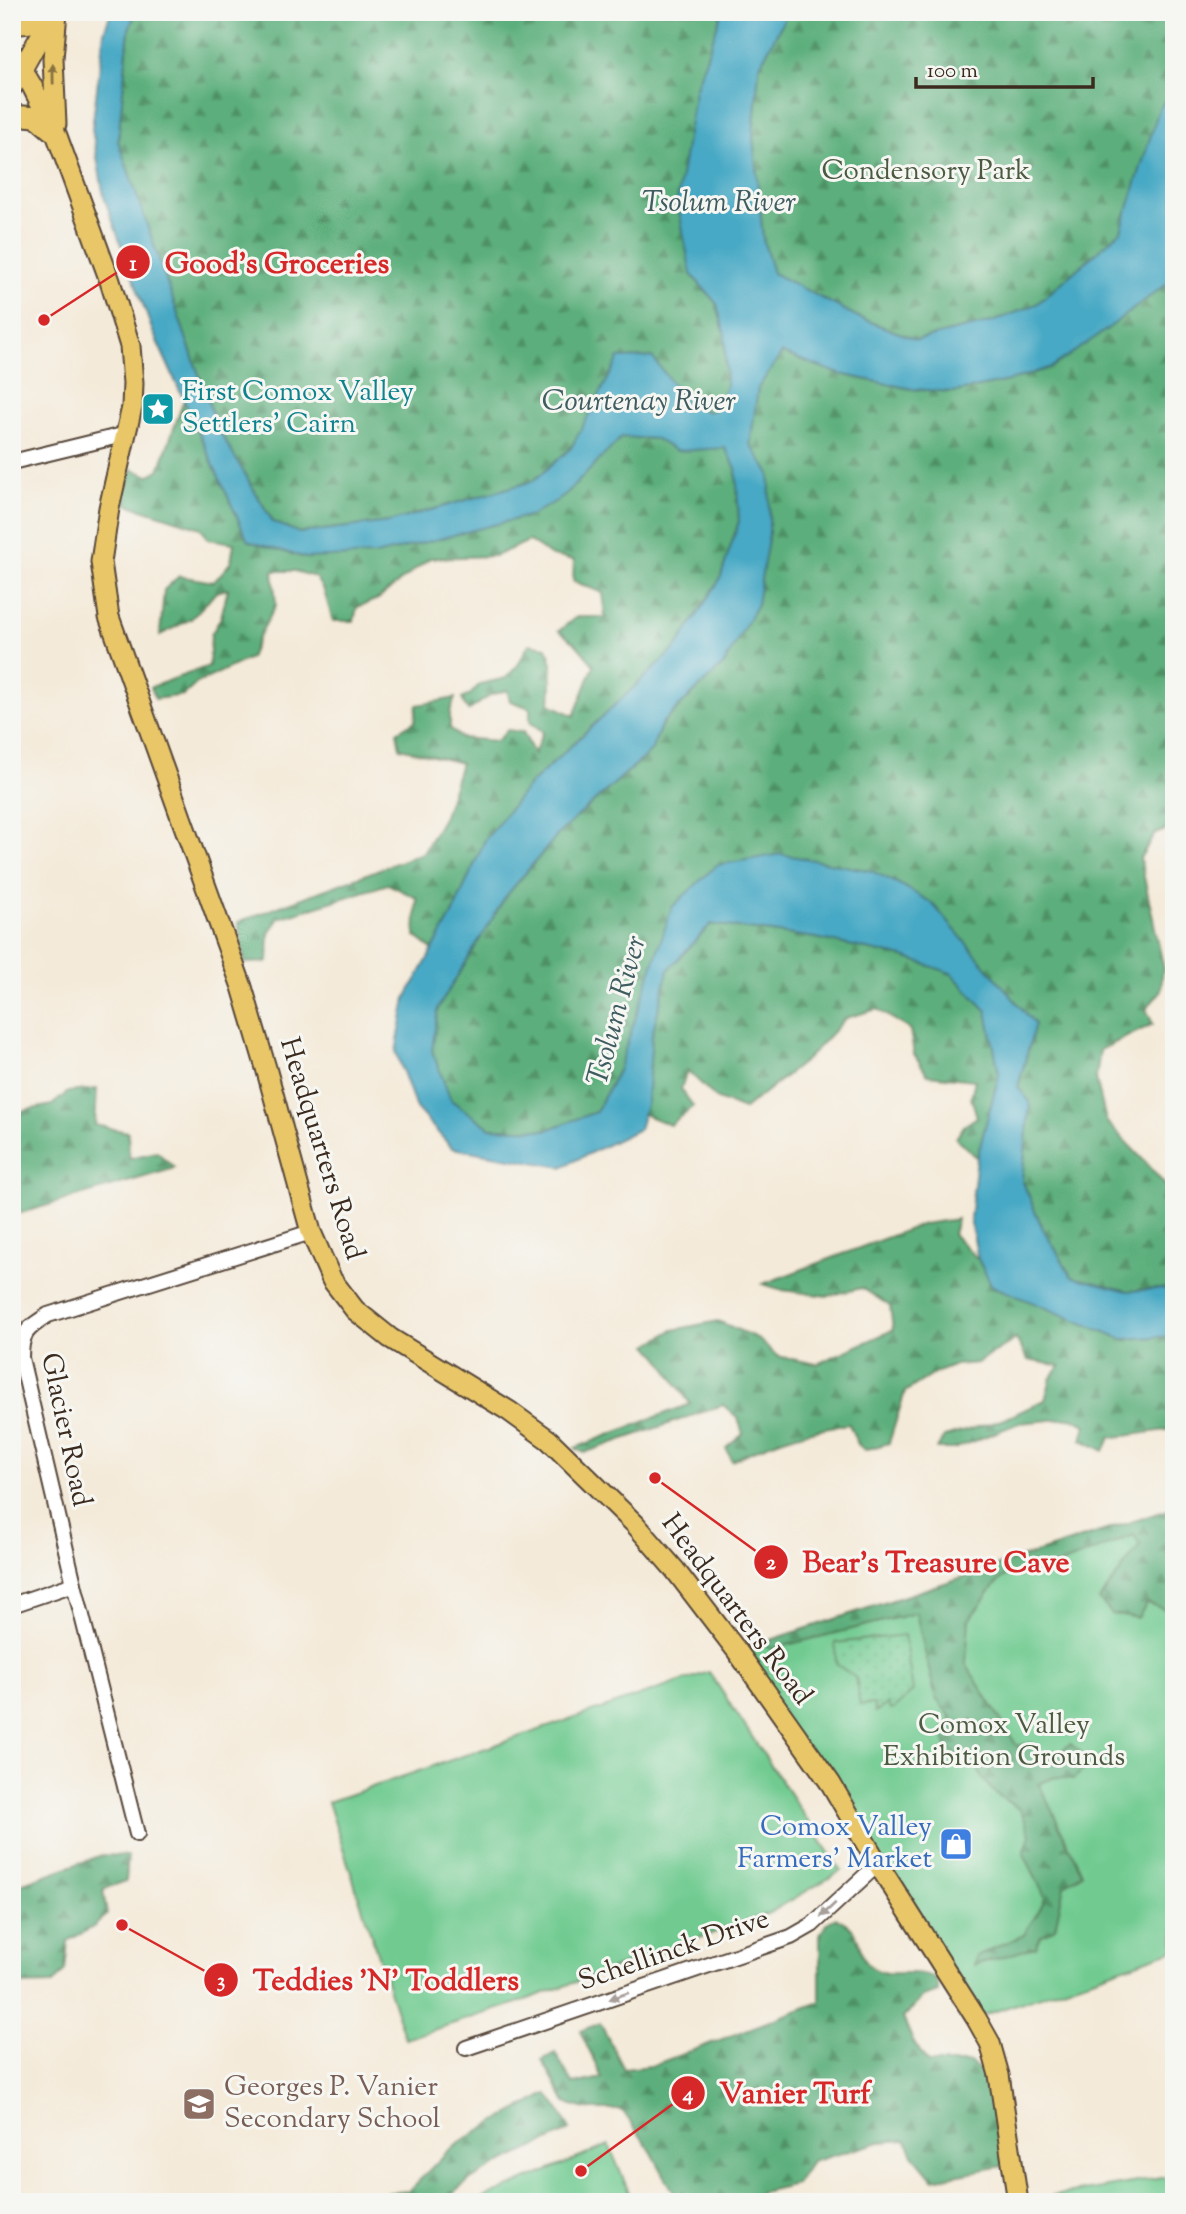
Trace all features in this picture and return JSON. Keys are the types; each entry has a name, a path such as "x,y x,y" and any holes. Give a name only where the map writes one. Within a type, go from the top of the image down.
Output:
{"main road":[{"path":"12,23 40,21 54,12"},
{"path":"12,87 18,62 54,12"},
{"path":"54,12 53,69 57,136"},
{"name":"Headquarters Road","path":"18,62 57,136 110,281 130,346 132,407 109,508 101,562 109,617 242,987 267,1068 311,1232 332,1280 355,1310 390,1338 509,1411 549,1440 635,1524 675,1570 737,1651 831,1784 989,2043 999,2075 1018,2202"},
{"path":"12,115 36,117 57,136"}],"street":[{"path":"12,462 127,434"},
{"name":"Glacier Road","path":"137,1834 21,1358 21,1340 31,1326 48,1315 311,1232"},
{"path":"12,1605 75,1584"},
{"name":"Schellinck Drive","path":"466,2048 791,1937 812,1925 878,1864"}],"green space":[{"path":"136,12 722,12 695,90 691,274 717,304 725,336 726,386 717,409 707,412 685,400 652,357 620,358 571,448 533,481 389,522 299,533 273,522 217,427 118,141 129,29"},
{"name":"Condensory Park","path":"788,12 1174,12 1174,89 1159,110 1121,231 1037,304 992,322 917,340 860,318 773,274 763,239 753,137 759,67"},
{"path":"1174,278 1174,439 1170,444 1169,499 1174,532 1174,827 1155,834 1140,858 1163,965 1161,991 1146,1009 1153,1024 1100,1050 1096,1078 1106,1121 1174,1196 1174,1288 1128,1291 1072,1277 1042,1227 1022,1180 1030,1102 1018,1088 1035,1024 901,885 894,882 717,865 596,1112 547,1130 490,1128 451,1101 432,1051 438,1008 506,896 560,832 651,751 662,724 725,663 770,474 750,444 758,388 783,352 840,374 912,389 954,392 1008,381 1052,367"},
{"path":"184,400 248,541 305,558 563,497 621,437 656,439 676,451 725,447 736,468 739,521 720,579 676,648 528,786 485,840 452,915 433,950 415,936 417,898 388,884 279,918 269,933 268,962 245,963 238,922 423,853 444,816 461,763 400,748 397,732 415,721 417,705 455,698 450,712 450,728 461,738 497,741 507,730 523,732 534,754 543,732 530,722 530,708 510,701 507,690 491,695 468,711 462,699 480,684 506,678 518,665 529,644 547,647 552,664 550,704 574,716 594,665 575,643 559,631 576,617 605,617 603,593 573,581 574,560 552,556 529,541 495,556 430,558 378,599 357,607 354,621 333,621 324,591 315,577 295,571 273,571 276,605 250,658 197,683 184,695 155,699 151,687 209,666 211,635 221,617 228,589 216,592 191,619 160,635 164,590 179,576 214,582 231,562 234,543 208,539 201,528 123,503 132,469 148,476 159,470"},
{"path":"711,924 816,938 904,957 951,973 987,1011 999,1074 977,1158 956,1138 964,1126 977,1117 971,1097 975,1080 928,1075 914,1054 910,1030 877,1009 846,1018 807,1059 744,1109 717,1099 687,1070 681,1089 693,1106 670,1125 643,1114 647,1101 652,1035 668,970"},
{"path":"97,1089 95,1125 128,1132 129,1158 157,1152 175,1168 21,1213 12,1213 12,1113 52,1105 68,1092"},
{"path":"957,1219 953,1234 978,1259 992,1286 1122,1339 1174,1336 1174,1429 1110,1438 1104,1451 1082,1440 1086,1425 1072,1418 1019,1423 954,1449 937,1449 944,1437 1005,1419 1045,1400 1051,1378 1060,1366 1028,1360 1016,1339 977,1363 955,1365 935,1373 905,1392 889,1443 865,1450 858,1445 849,1424 789,1437 732,1461 726,1448 743,1434 738,1418 723,1405 584,1453 575,1448 690,1404 648,1345 673,1330 718,1321 757,1338 777,1356 817,1364 893,1330 890,1306 862,1288 827,1296 782,1290 763,1284 923,1224"},
{"name":"Comox Valley Exhibition Grounds","path":"1174,1508 1174,1950 976,2018 737,1651"},
{"path":"1174,1508 1174,1616 1170,1611 1147,1603 1138,1618 1112,1614 1099,1600 1140,1545 1134,1535 1030,1576 1006,1575 994,1586 969,1620 966,1664 1017,1746 1031,1743 1042,1755 1053,1757 1070,1744 1080,1751 1085,1769 1073,1779 1055,1777 1039,1784 1082,1873 1064,1886 1055,1928 1041,1936 1036,1947 974,1965 976,1956 1024,1935 1045,1897 1024,1854 1030,1835 1021,1810 990,1788 980,1774 975,1755 962,1757 946,1748 944,1729 952,1718 936,1699 916,1613 771,1649 762,1643"},
{"path":"904,1635 913,1691 894,1709 890,1710 888,1704 875,1712 874,1704 860,1705 856,1678 836,1664 835,1643"},
{"path":"709,1672 841,1871 769,1913 517,2003 405,2039 328,1802"},
{"path":"102,1855 128,1856 126,1881 103,1889 107,1915 93,1927 68,1941 65,1970 53,1984 12,1985 12,1887"},
{"path":"836,1918 852,1929 862,1955 870,1966 885,1973 919,1973 935,1978 938,1992 923,1997 903,2018 913,2041 928,2063 970,2063 989,2076 1003,2166 933,2179 913,2155 906,2140 880,2142 811,2162 796,2184 761,2192 746,2202 679,2202 651,2151 622,2110 589,2110 566,2103 542,2060 555,2053 573,2084 602,2078 580,2031 600,2023 624,2069 651,2066 820,2002 820,1935 827,1923"},
{"path":"547,2094 570,2130 470,2180 445,2202 360,2202 378,2194 409,2191 448,2151 478,2131"},
{"path":"609,2145 633,2202 474,2202"},
{"path":"1174,2176 1174,2202 1052,2202 1052,2196"}],"water":[{"name":"Tsolum River","path":"111,12 136,12 129,29 118,141 217,427 273,522 299,533 389,522 533,481 571,448 619,358 652,357 685,400 707,412 717,409 726,386 725,336 717,304 691,274 677,200 695,90 722,12 788,12 759,67 753,137 763,239 773,273 860,318 917,340 992,322 1037,304 1121,231 1159,109 1174,89 1174,278 1052,367 1008,381 954,392 912,389 840,374 782,353 758,388 750,444 770,474 769,533 757,604 725,663 662,723 651,751 560,832 506,896 438,1008 432,1051 451,1100 490,1128 547,1130 596,1112 618,1071 672,907 717,865 781,854 872,871 932,903 1035,1024 1018,1087 1030,1102 1022,1180 1042,1227 1072,1277 1128,1291 1174,1288 1174,1336 1122,1339 992,1286 978,1259 970,1219 977,1158 999,1074 987,1011 951,973 904,957 816,938 711,924 668,970 652,1035 647,1101 639,1129 562,1167 452,1148 416,1108 396,1052 406,998 452,915 485,840 528,786 676,648 720,579 739,521 736,468 725,448 676,451 656,439 622,437 563,497 532,515 376,555 306,558 248,541 153,332 104,197 92,129 104,32"}],"place":[{"name":"Good's Groceries","path":"44,320"},
{"name":"First Comox Valley Settlers' Cairn","path":"158,409"},
{"name":"Bear's Treasure Cave","path":"655,1478"},
{"name":"Comox Valley Farmers’ Market","path":"956,1844"},
{"name":"Teddies 'N' Toddlers","path":"122,1925"},
{"name":"Georges P. Vanier Secondary School","path":"199,2104"},
{"name":"Vanier Turf","path":"581,2171"}],"water label":[{"name":"Courtenay River","path":"639,402"}]}
